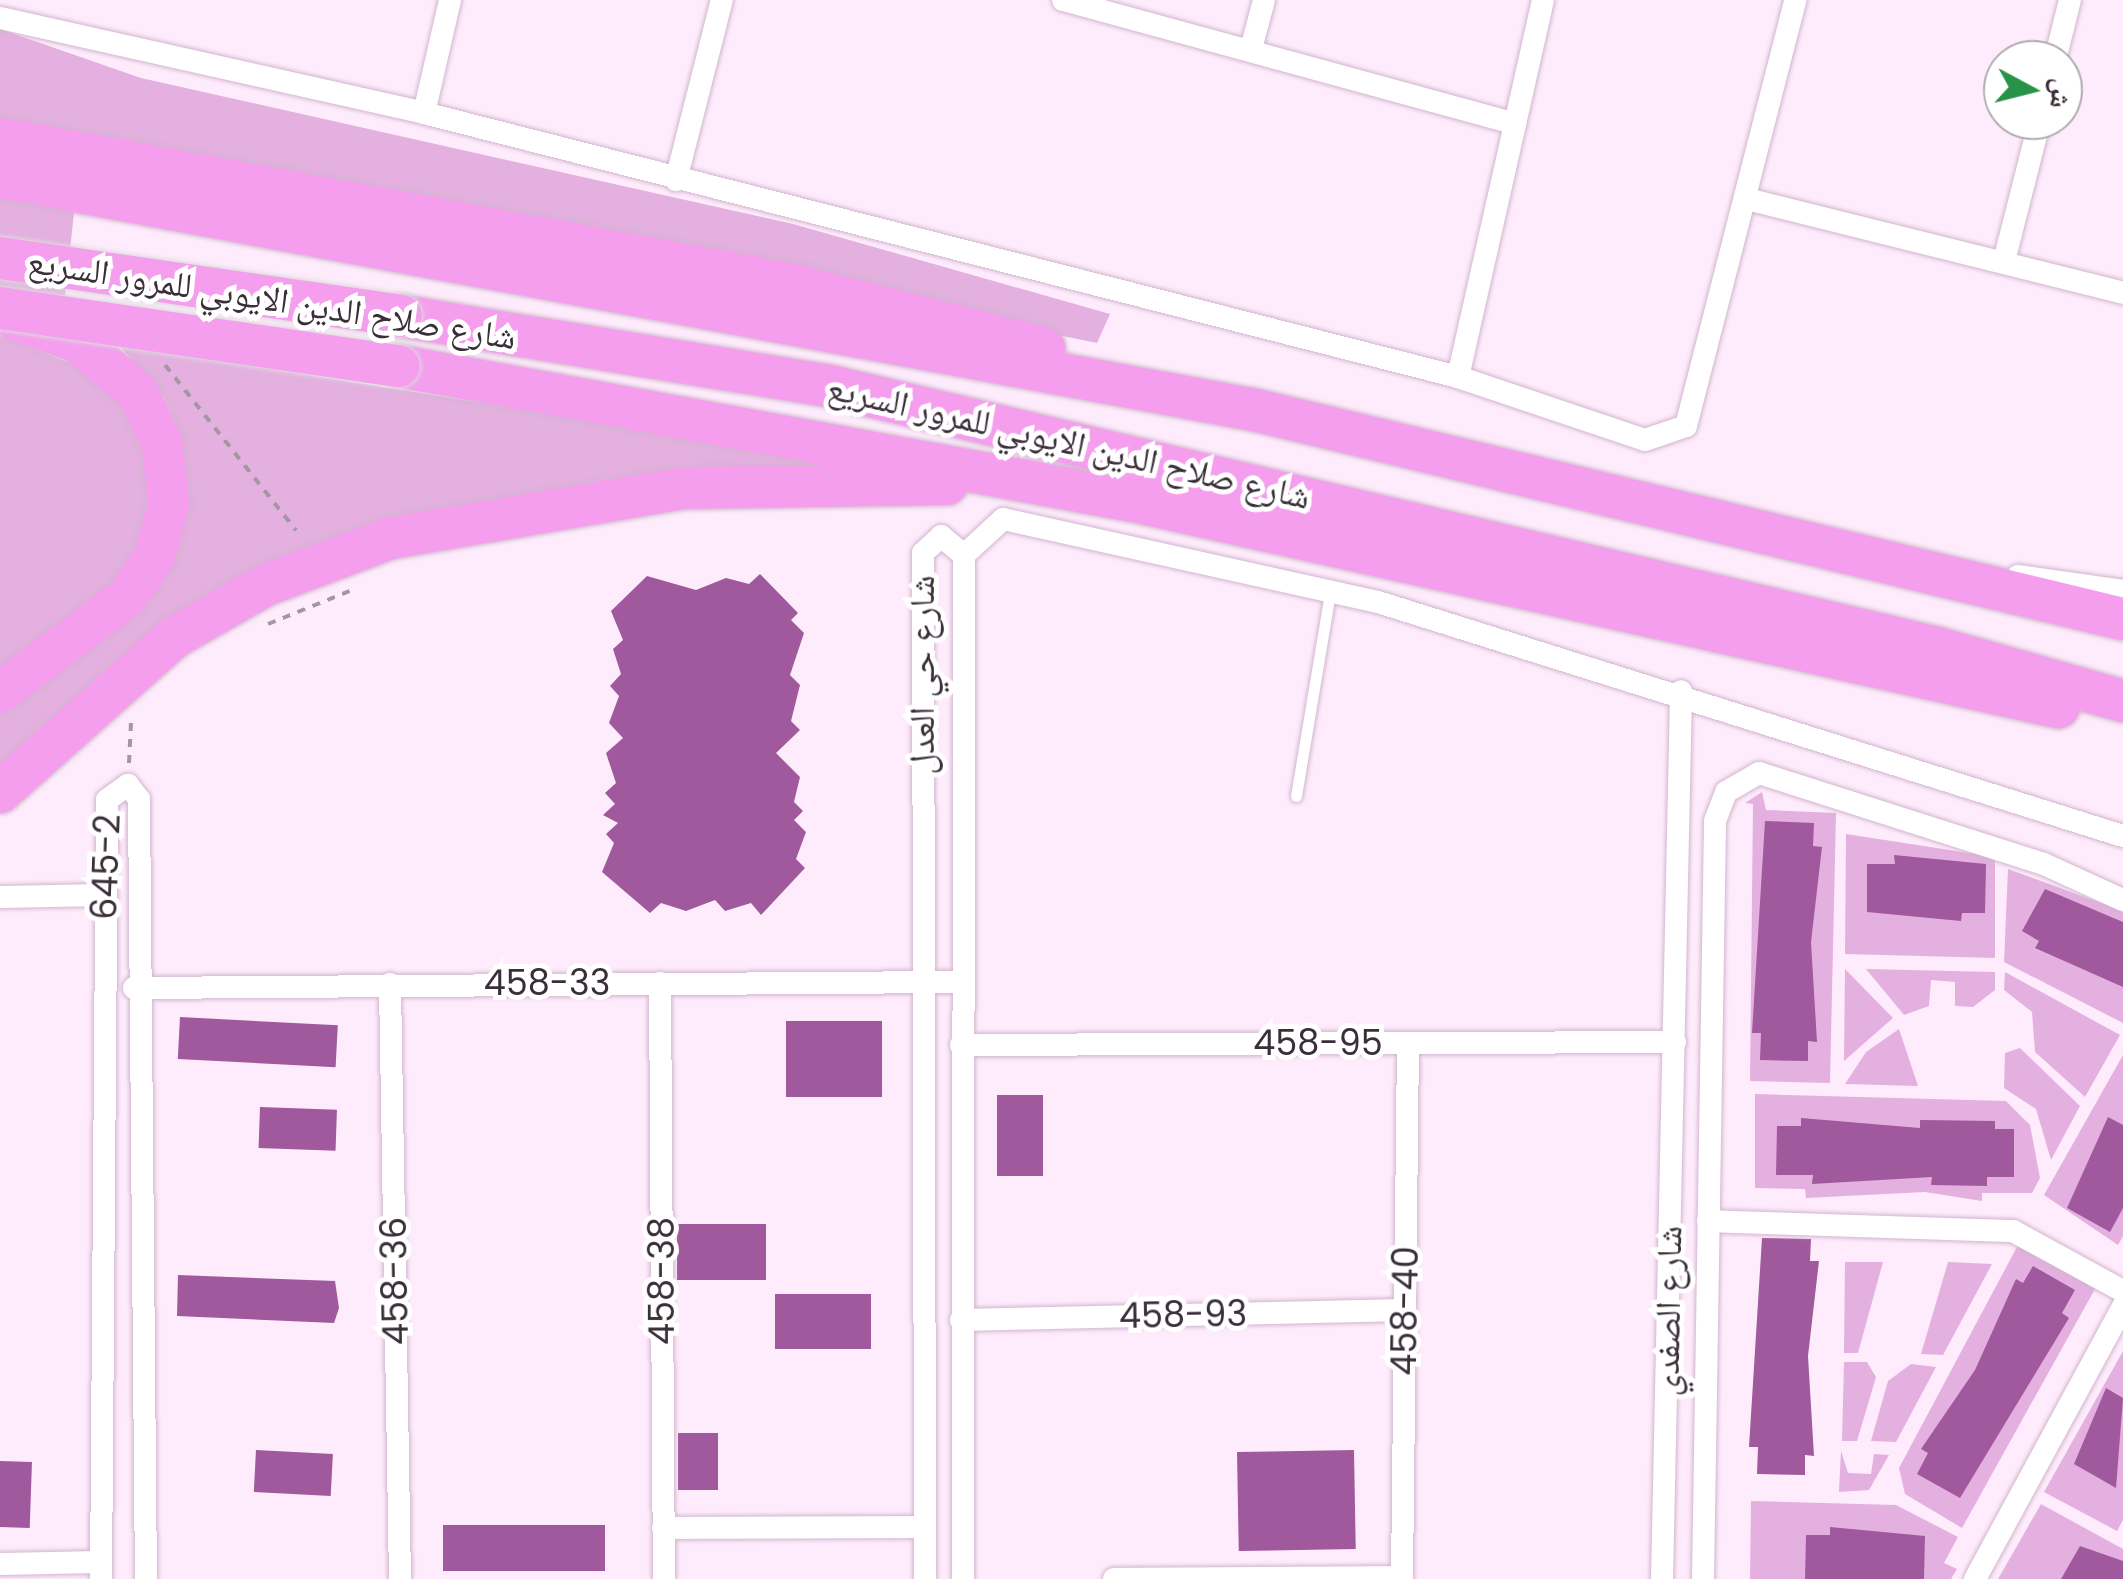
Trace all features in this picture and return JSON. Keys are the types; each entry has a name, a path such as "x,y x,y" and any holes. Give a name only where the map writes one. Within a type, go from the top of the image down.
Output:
{"highway":[{"path":"0,138 846,296 1255,410"},
{"name":"شارع صلاح الدين الايوبي للمرور السريع","path":"0,177 408,246 1255,410 2123,620"},
{"name":"شارع صلاح الدين الايوبي للمرور السريع","path":"0,258 401,316 833,387 1900,638 2123,701"},
{"path":"0,312 399,366 1140,502 1299,535 1930,685 2123,718"},
{"path":"0,312 100,358 156,426 166,522 126,598 0,692"},
{"path":"0,792 174,638 265,585 390,538 546,504 755,483 937,483 1140,502"}],"street":[{"path":"424,113 450,0"},
{"path":"676,180 722,0"},
{"path":"1062,0 1515,124"},
{"path":"1252,49 1264,0"},
{"path":"1458,377 1544,0"},
{"path":"0,18 424,113 1458,377 1645,440 1669,439 1686,426 1795,0"},
{"path":"2060,40 2070,0"},
{"path":"2004,261 2035,140"},
{"path":"1746,199 2123,292"},
{"path":"964,555 1002,519 1330,592 1681,690 2123,836"},
{"path":"1292,583 1299,535"},
{"name":"شارع حي العدل","path":"925,1579 922,553 941,536 964,555 960,982 964,1579"},
{"path":"1949,577 2123,590"},
{"name":"شارع الصفدي","path":"1662,1579 1681,690"},
{"path":"1703,1579 1715,821 1736,782 1759,773 1875,807 2123,900"},
{"name":"645-2","path":"100,1570 107,800 128,785 139,799 134,988 146,1579"},
{"path":"0,897 104,895"},
{"path":"103,966 134,964"},
{"name":"458-33","path":"134,988 960,982"},
{"name":"458-38","path":"660,983 664,1579"},
{"name":"458-36","path":"390,984 400,1579"},
{"name":"458-95","path":"961,1044 1674,1042"},
{"name":"458-40","path":"1402,1578 1408,1043"},
{"path":"1708,1221 2013,1231 2123,1291"},
{"path":"1975,1579 2123,1306"},
{"name":"458-93","path":"962,1320 1405,1310"},
{"path":"664,1528 924,1527"},
{"path":"0,1564 100,1570"},
{"path":"1114,1579 1402,1578"}],"lane":[{"path":"1296,796 1330,592"}],"path":[{"path":"168,368 296,530"},
{"path":"253,631 271,622"},
{"path":"128,785 131,707"}],"shaded area":[{"path":"0,29 141,78 793,224 1110,314 1097,343 0,120"},
{"path":"0,173 74,213 65,296 0,289"},
{"path":"0,336 70,363 116,396 138,430 151,488 130,567 0,677"},
{"path":"118,344 877,467 607,479 388,520 0,767 0,708 187,504 178,428 164,397"},
{"path":"1762,792 1766,810 1836,813 1830,1083 1750,1081 1753,804 1745,803"},
{"path":"1846,834 1995,857 1995,958 1845,954"},
{"path":"2008,869 2123,911 2123,1023 2004,962"},
{"path":"1845,969 1893,1018 1844,1061"},
{"path":"1866,969 1995,972 1995,990 1973,1007 1955,1006 1955,982 1931,980 1929,1006 1904,1015"},
{"path":"2005,972 2120,1035 2085,1097 2035,1052 2032,1012 2004,990"},
{"path":"1899,1029 1918,1086 1845,1084 1866,1052"},
{"path":"2020,1048 2080,1106 2051,1160 2036,1109 2004,1088 2005,1053"},
{"path":"2123,1055 2123,1236 2118,1245 2044,1195"},
{"path":"1755,1094 2006,1101 2030,1125 2040,1178 2032,1193 1982,1193 1982,1201 1925,1192 1806,1198 1805,1189 1755,1188"},
{"path":"2018,1245 2095,1289 1962,1528 1905,1494 1899,1468"},
{"path":"1845,1262 1883,1262 1858,1353 1844,1353"},
{"path":"1948,1262 1992,1264 1943,1355 1921,1354"},
{"path":"2123,1351 2123,1520 2117,1531 2044,1492"},
{"path":"1844,1362 1867,1362 1876,1377 1857,1441 1842,1441"},
{"path":"1911,1364 1936,1367 1896,1442 1871,1441 1888,1381"},
{"path":"1841,1451 1848,1473 1871,1474 1874,1454 1889,1455 1869,1490 1839,1492"},
{"path":"1751,1501 1896,1505 1958,1537 1944,1563 1957,1569 1951,1579 1750,1579"},
{"path":"2041,1504 2123,1549 2123,1579 1998,1579"}],"building":[{"path":"760,574 798,613 791,620 804,633 790,675 800,685 791,721 800,730 776,753 800,777 794,802 803,811 794,820 806,832 796,859 805,868 761,915 751,903 725,911 715,900 686,911 661,903 650,913 602,872 614,843 606,834 618,823 603,815 615,804 605,793 616,783 606,753 623,738 609,723 619,696 610,686 621,674 613,649 623,640 611,611 647,576 696,590 726,578 749,584"},
{"path":"1765,821 1814,823 1813,846 1822,847 1811,942 1817,1042 1808,1041 1808,1061 1760,1060 1761,1033 1752,1033"},
{"path":"1894,855 1986,864 1985,913 1962,913 1961,921 1867,912 1867,864 1895,864"},
{"path":"2045,889 2123,922 2123,987 2035,948 2039,941 2022,931"},
{"path":"180,1017 338,1025 336,1067 178,1059"},
{"path":"786,1021 882,1021 882,1097 786,1097"},
{"path":"997,1095 1043,1095 1043,1176 997,1176"},
{"path":"260,1107 337,1110 336,1151 259,1148"},
{"path":"2108,1117 2123,1125 2123,1208 2110,1232 2067,1208"},
{"path":"1801,1118 1920,1128 1920,1120 1995,1121 1995,1129 2014,1129 2014,1177 1987,1177 1987,1186 1931,1185 1932,1177 1812,1184 1813,1175 1776,1175 1777,1126 1801,1126"},
{"path":"677,1224 766,1224 766,1280 677,1280"},
{"path":"1762,1238 1811,1239 1810,1261 1819,1261 1808,1356 1814,1456 1805,1455 1805,1475 1757,1474 1758,1447 1749,1447"},
{"path":"2033,1266 2075,1290 2062,1313 2069,1318 1960,1498 1917,1474 1928,1453 1921,1449 1975,1370 2016,1279 2023,1283"},
{"path":"178,1275 335,1281 339,1308 334,1323 177,1316"},
{"path":"775,1294 871,1294 871,1349 775,1349"},
{"path":"2106,1388 2123,1398 2116,1488 2074,1464"},
{"path":"678,1433 718,1433 718,1490 678,1490"},
{"path":"256,1450 333,1454 331,1496 254,1492"},
{"path":"1354,1450 1356,1549 1239,1551 1237,1452"},
{"path":"0,1461 32,1462 30,1528 0,1527"},
{"path":"443,1525 605,1525 605,1571 443,1571"},
{"path":"1830,1527 1925,1536 1924,1579 1805,1579 1806,1535 1830,1535"},
{"path":"2080,1546 2123,1561 2123,1579 2061,1579"}]}
